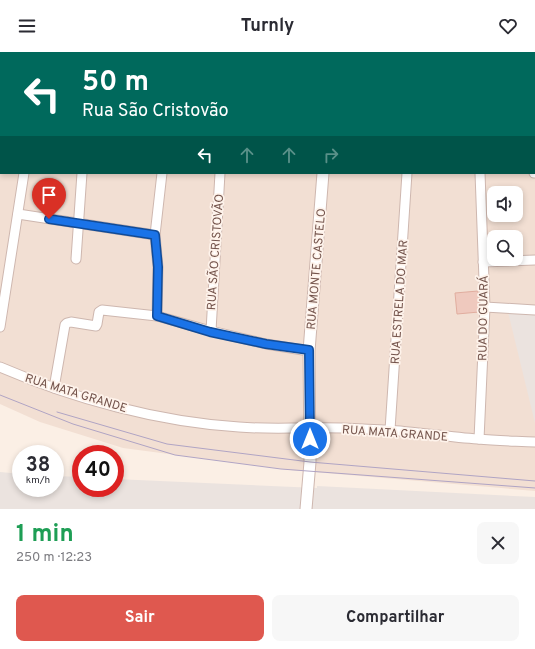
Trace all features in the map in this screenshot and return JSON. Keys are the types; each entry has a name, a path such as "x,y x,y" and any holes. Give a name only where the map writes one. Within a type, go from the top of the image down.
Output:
{"street":[{"path":"0,327 24,174"},
{"path":"76,259 80,223 82,174"},
{"path":"157,316 158,267 155,235 162,174"},
{"name":"RUA SÃO CRISTOVÃO","path":"210,332 220,174"},
{"name":"RUA MONTE CASTELO","path":"306,509 310,462 309,350 323,174"},
{"name":"RUA ESTRELA DO MAR","path":"390,430 407,174"},
{"name":"RUA DO GUARÁ","path":"479,439 485,307 480,174"},
{"path":"18,214 155,235"},
{"path":"483,262 535,260"},
{"path":"485,307 535,310"},
{"path":"54,388 66,324 71,322 96,326 99,312 102,310 157,316 210,332 266,344 309,350"},
{"name":"RUA MATA GRANDE","path":"0,367 35,382 101,402 162,417 190,422 278,429 309,428 390,430 479,439 535,442"}],"shaded area":[{"path":"0,174 535,174 535,491 290,470 124,448 124,445 113,445 40,422 0,404"},
{"path":"507,308 535,312 535,423"},
{"path":"0,472 12,473 12,497 64,497 64,476 72,477 72,497 124,497 124,479 317,488 317,486 535,497 535,509 0,509"}],"building":[{"path":"478,291 479,312 457,314 455,293"}],"tram line":[{"path":"0,395 73,424 175,455 281,469 535,488"},
{"path":"57,412 167,444 310,462 535,481"}],"route":[{"path":"49,219 155,235 158,267 157,316 179,321 210,332 266,344 309,350 310,439"}]}
